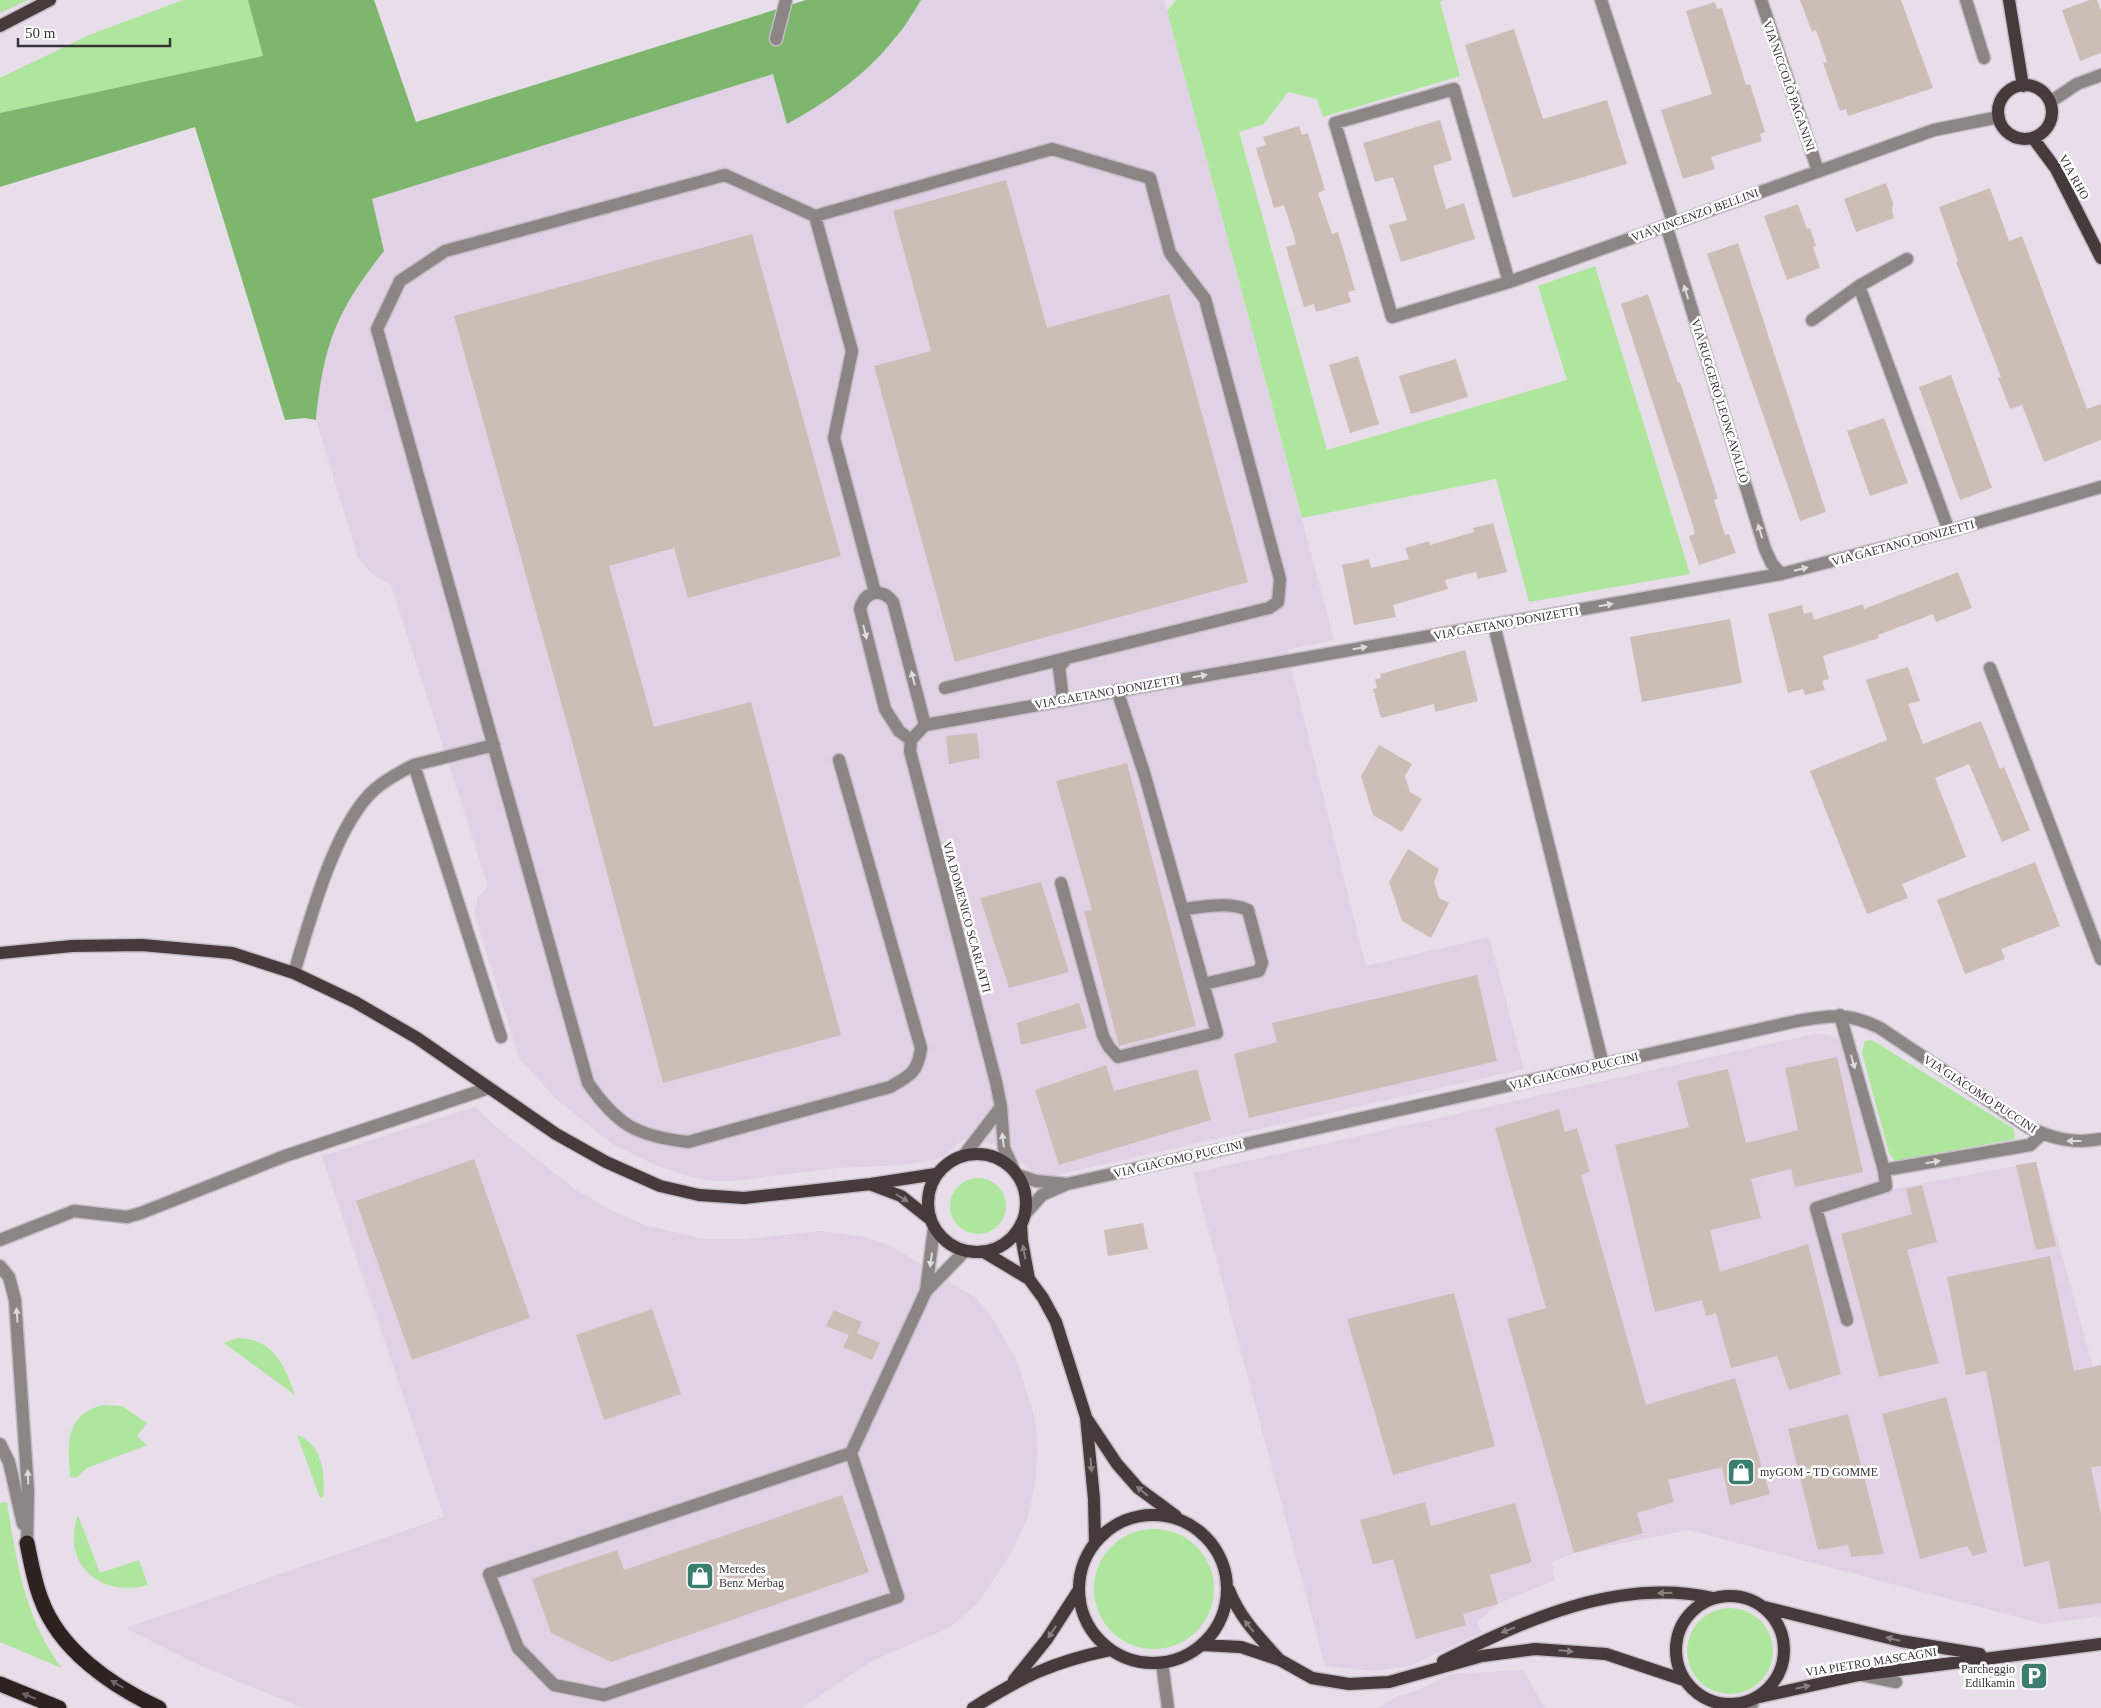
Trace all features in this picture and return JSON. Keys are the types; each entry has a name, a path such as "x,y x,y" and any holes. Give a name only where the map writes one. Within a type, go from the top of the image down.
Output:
{"highway":[{"path":"27,1543 41,1600 51,1620 65,1640 108,1679 159,1708"},
{"path":"0,1684 59,1708"}],"main road":[{"path":"0,26 50,0"},
{"path":"2009,0 2023,86"},
{"path":"2023,86 2039,89 2050,102 2052,109 2049,124 2045,130 2033,138 2015,137 2002,126 1998,117 1998,109 2004,96 2016,87 2023,86"},
{"name":"VIA RHO","path":"2033,138 2056,169 2101,258"},
{"path":"0,953 72,946 159,946 232,953 294,973 355,1002 417,1038 556,1134 606,1162 660,1186 699,1195 744,1198 871,1184 936,1174"},
{"path":"932,1223 927,1203 929,1188 936,1174 954,1158 966,1154 980,1153 995,1156 1016,1173 1024,1188 1026,1201 1022,1241 1029,1279"},
{"path":"871,1184 901,1196 932,1223 950,1244 964,1251 984,1252 999,1246 1012,1237 1023,1219"},
{"path":"984,1252 1029,1279 1044,1298 1056,1322 1086,1417 1094,1500 1095,1542"},
{"path":"1086,1417 1117,1464 1138,1488 1200,1531 1214,1546 1224,1565 1228,1586 1237,1610 1248,1626 1280,1660"},
{"path":"1182,1520 1158,1514 1134,1516 1112,1526 1095,1542 1082,1565 1078,1591 1080,1608 1087,1624 1097,1639 1110,1650 1126,1659 1144,1663 1162,1663 1183,1657 1202,1645 1222,1619 1227,1603 1228,1586"},
{"path":"1011,1684 1047,1639 1078,1591"},
{"path":"1416,1674 1491,1637 1570,1606 1631,1594 1687,1592 1713,1598"},
{"path":"1730,1595 1748,1598 1764,1606 1776,1620 1783,1636 1784,1654 1780,1672 1770,1687 1753,1703 1718,1705 1694,1690 1684,1680 1678,1666 1676,1649 1678,1633 1686,1618 1698,1606 1713,1598 1730,1595"},
{"name":"VIA PIETRO MASCAGNI","path":"1764,1606 1901,1641 1992,1656"},
{"name":"VIA PIETRO MASCAGNI","path":"1753,1703 1859,1675 1992,1656 2101,1644"},
{"path":"1202,1645 1241,1647 1280,1660 1312,1678 1348,1684 1389,1682 1482,1656 1535,1649 1606,1654 1684,1680"},
{"path":"973,1708 1011,1684 1062,1661 1110,1650"}],"street":[{"path":"776,39 786,0"},
{"name":"VIA RUGGERO LEONCAVALLO","path":"1601,0 1766,549 1772,564 1781,574"},
{"name":"VIA NICCOLÒ PAGANINI","path":"1761,0 1818,171"},
{"path":"1966,0 1984,58"},
{"path":"2050,102 2077,84 2101,75"},
{"name":"VIA VINCENZO BELLINI","path":"1510,282 1454,89 1335,123 1392,317 1510,282 1669,223 1934,130 1998,117"},
{"path":"839,760 921,1048 919,1064 906,1079 890,1087 688,1142 655,1138 627,1125 605,1108 588,1083 377,328 400,280 445,251 725,175 815,216 1052,149 1150,178 1170,253 1205,299 1280,579 1281,594 1278,602 1269,608 945,688"},
{"path":"815,216 852,351 834,438 875,592"},
{"path":"1812,320 1859,286 1907,259"},
{"path":"1859,286 1949,531"},
{"name":"VIA GAETANO DONIZETTI","path":"925,725 1781,574 1949,531 2099,489"},
{"path":"875,592 888,596 893,602 925,725 913,737 899,730 885,708 860,608 862,600 875,592"},
{"path":"1494,625 1603,1065"},
{"path":"1063,700 1059,667 1067,658"},
{"path":"1990,668 2101,959"},
{"path":"1060,883 1103,1036 1109,1047 1118,1057 1217,1032 1183,908 1117,690"},
{"name":"VIA DOMENICO SCARLATTI","path":"913,737 910,751 1001,1107 1004,1148 1016,1173"},
{"path":"294,973 319,891 350,821 374,790 396,773 414,765 494,745"},
{"path":"414,765 501,1037"},
{"path":"1183,908 1240,906 1248,910 1262,963 1259,971 1204,984"},
{"path":"1840,1015 1884,1170 1886,1186 1816,1208 1847,1320"},
{"name":"VIA GIACOMO PUCCINI","path":"1016,1173 1036,1181 1067,1184 1797,1021 1840,1015 1864,1020 1880,1028 2028,1127 2045,1135 2068,1142 2101,1139"},
{"path":"0,1240 74,1212 127,1216 141,1213 285,1156 489,1088"},
{"path":"966,1154 1001,1107"},
{"path":"1884,1170 2030,1144 2045,1135"},
{"path":"1023,1219 1042,1195 1067,1184"},
{"path":"926,1291 932,1223"},
{"path":"850,1453 489,1574 518,1648 554,1686 604,1695 898,1597 850,1453 926,1291 964,1251"},
{"path":"0,1266 9,1277 15,1300 28,1491 27,1543"},
{"path":"0,1444 9,1462 27,1543"},
{"path":"1162,1663 1168,1708"},
{"path":"1859,1675 1896,1682"}],"shaded area":[{"path":"921,0 1164,0 1334,640 1287,650 1366,966 1489,937 1524,1069 1052,1176 1034,1174 1020,1162 1009,1147 964,1139 943,1157 931,1161 901,1165 837,1168 734,1181 714,1181 683,1175 651,1163 612,1144 555,1098 519,1058 474,913 478,897 488,886 391,585 371,573 358,558 316,420 326,349 339,317 358,285 384,251 371,199 773,73 787,124 895,39"},
{"path":"1814,1034 1829,1035 1842,1041 1882,1175 1894,1189 2036,1162 2093,1367 2101,1365 2101,1616 2043,1624 1688,1530 1574,1553 1552,1562 1555,1580 1498,1604 1477,1622 1482,1632 1410,1666 1374,1671 1325,1666 1193,1173"},
{"path":"475,1107 500,1130 576,1190 613,1211 645,1225 704,1239 745,1239 821,1231 865,1237 890,1245 976,1298 990,1314 1017,1361 1035,1419 1038,1448 1035,1484 1027,1520 1010,1555 978,1603 949,1628 872,1661 802,1708 303,1708 194,1663 126,1628 444,1517 322,1156"},
{"path":"1523,1670 1545,1708 1378,1708 1397,1696 1414,1692 1451,1674"}],"green space":[{"path":"0,0 28,0 0,13"},
{"path":"183,0 248,0 264,56 0,113 0,78 89,35"},
{"path":"248,0 374,0 416,122 806,0 921,0 909,20 872,64 831,97 787,124 773,74 372,199 384,251 354,292 335,329 323,370 316,420 305,418 285,420 195,127 0,187 0,113 263,56"},
{"path":"1176,0 1444,0 1440,2 1460,76 1323,117 1317,99 1288,92 1264,124 1239,132 1327,450 1567,380 1538,286 1595,266 1690,574 1529,602 1496,479 1302,518 1167,11"},
{"path":"1872,1040 2014,1129 2015,1139 1895,1161 1889,1153 1862,1053 1865,1041"},
{"path":"978,1178 998,1186 1006,1206 998,1226 978,1234 958,1226 950,1206 958,1186"},
{"path":"237,1338 249,1339 269,1348 276,1355 287,1373 295,1395 224,1343"},
{"path":"103,1405 122,1406 147,1423 137,1436 147,1445 87,1468 76,1478 70,1477 69,1442 75,1423 90,1410"},
{"path":"297,1435 312,1445 321,1460 324,1478 323,1497 320,1498"},
{"path":"7,1502 14,1546 24,1589 39,1630 62,1668 0,1642 0,1503"},
{"path":"78,1515 100,1573 139,1560 148,1585 131,1588 115,1587 101,1582 89,1574 80,1563 75,1549 74,1533"},
{"path":"1154,1529 1166,1530 1177,1534 1187,1539 1196,1547 1204,1556 1209,1566 1213,1577 1213,1601 1209,1612 1204,1622 1196,1631 1187,1639 1177,1644 1166,1648 1154,1649 1142,1648 1131,1644 1121,1639 1112,1631 1104,1622 1099,1612 1095,1601 1094,1589 1095,1577 1099,1566 1104,1556 1112,1547 1121,1539 1131,1534 1142,1530"},
{"path":"1730,1608 1747,1611 1761,1620 1770,1634 1773,1651 1770,1668 1761,1682 1747,1691 1730,1694 1713,1691 1699,1682 1690,1668 1687,1651 1690,1634 1699,1620 1713,1611"}],"building":[{"path":"1800,0 1901,0 1933,88 1848,116 1846,109 1840,111 1823,63 1827,62 1816,30 1812,32"},
{"path":"2090,0 2097,0 2101,11 2101,53 2080,61 2062,10"},
{"path":"1715,2 1717,9 1722,8 1746,85 1750,84 1765,132 1760,134 1762,141 1711,157 1715,169 1683,179 1661,110 1712,94 1686,11"},
{"path":"1514,29 1543,119 1607,100 1627,164 1513,198 1465,45"},
{"path":"1440,120 1452,160 1433,166 1446,209 1464,203 1475,239 1401,262 1389,225 1407,220 1393,177 1375,182 1363,143"},
{"path":"1299,126 1302,135 1308,133 1325,190 1318,193 1332,234 1338,232 1355,290 1348,292 1351,302 1316,312 1314,304 1304,307 1286,247 1296,244 1294,236 1284,205 1274,208 1256,148 1266,145 1263,137"},
{"path":"1006,180 1047,328 1169,294 1248,582 955,662 874,366 931,351 893,211"},
{"path":"1886,183 1893,203 1892,211 1894,218 1856,232 1844,199"},
{"path":"1990,188 2009,241 2022,236 2087,409 2101,404 2101,440 2044,462 2022,405 2010,409 1998,378 2001,377 1956,262 1958,261 1939,207"},
{"path":"1798,204 1807,229 1810,228 1816,246 1813,247 1820,268 1787,280 1764,216"},
{"path":"752,234 841,556 688,598 674,548 609,566 654,727 751,702 841,1035 663,1083 574,749 454,316"},
{"path":"1738,243 1826,512 1800,521 1707,254"},
{"path":"1648,294 1678,383 1680,382 1718,499 1714,500 1725,535 1729,534 1736,553 1699,565 1689,536 1695,534 1694,529 1621,304"},
{"path":"1358,356 1379,424 1350,433 1329,365"},
{"path":"1456,359 1468,397 1411,414 1399,376"},
{"path":"1951,375 1992,488 1960,500 1919,387"},
{"path":"1884,418 1908,483 1870,496 1847,431"},
{"path":"1493,523 1507,572 1478,579 1476,572 1445,580 1448,589 1393,605 1396,617 1354,625 1342,565 1369,559 1371,568 1409,559 1405,548 1429,541 1430,545 1474,532 1473,528"},
{"path":"1958,572 1972,608 1936,622 1933,614 1878,635 1879,638 1823,656 1829,679 1822,681 1825,690 1805,695 1803,689 1788,693 1768,614 1802,605 1804,614 1812,612 1814,620 1863,604 1864,609"},
{"path":"1730,619 1742,683 1642,702 1630,637"},
{"path":"1465,650 1478,701 1435,712 1434,704 1381,718 1373,689 1377,688 1375,679 1381,678 1380,674"},
{"path":"1908,667 1920,701 1908,704 1923,744 1981,721 2000,769 2004,767 2030,830 2002,842 1969,764 1935,778 1966,857 1902,884 1908,898 1867,914 1810,771 1887,740 1866,680"},
{"path":"977,733 980,758 949,764 946,736"},
{"path":"1379,745 1412,764 1405,776 1410,792 1422,799 1402,832 1373,815 1361,776"},
{"path":"1127,763 1196,1026 1119,1046 1084,911 1092,910 1056,781"},
{"path":"1408,849 1439,869 1434,882 1439,898 1449,903 1431,938 1402,921 1389,882"},
{"path":"2035,862 2060,926 2001,949 2005,959 1965,974 1937,900"},
{"path":"1041,882 1069,972 1009,988 980,898"},
{"path":"1477,975 1497,1061 1249,1118 1234,1054 1277,1042 1272,1023"},
{"path":"1079,1003 1087,1028 1021,1045 1017,1023"},
{"path":"1837,1057 1863,1172 1795,1187 1791,1169 1751,1179 1761,1218 1710,1230 1720,1272 1808,1244 1841,1374 1789,1390 1777,1356 1731,1368 1716,1313 1706,1316 1702,1300 1655,1312 1615,1145 1689,1127 1677,1081 1728,1069 1746,1143 1798,1130 1785,1068"},
{"path":"1106,1065 1114,1091 1197,1069 1211,1120 1059,1165 1035,1090"},
{"path":"1559,1109 1565,1132 1577,1128 1590,1172 1581,1175 1646,1405 1735,1378 1770,1494 1730,1505 1722,1467 1668,1480 1674,1502 1637,1513 1643,1533 1574,1553 1507,1319 1546,1308 1495,1128"},
{"path":"474,1159 530,1318 412,1360 356,1201"},
{"path":"2036,1162 2056,1246 2036,1250 2016,1165"},
{"path":"1922,1185 1937,1242 1907,1250 1939,1363 1879,1377 1841,1234 1912,1214 1906,1189"},
{"path":"1143,1223 1148,1249 1108,1256 1104,1230"},
{"path":"2050,1256 2074,1371 2101,1365 2101,1466 2091,1467 2101,1515 2101,1603 2059,1609 2049,1561 2024,1567 1986,1371 1966,1375 1947,1277"},
{"path":"1454,1293 1495,1446 1393,1475 1347,1319"},
{"path":"652,1309 681,1394 604,1420 576,1335"},
{"path":"834,1310 862,1322 857,1333 880,1343 872,1360 843,1347 849,1335 826,1326"},
{"path":"1946,1397 1987,1552 1973,1556 1967,1546 1920,1559 1882,1414"},
{"path":"1848,1414 1884,1554 1851,1557 1848,1545 1818,1550 1788,1429"},
{"name":"Mercedes Benz Merbag","path":"842,1495 869,1572 611,1662 551,1633 532,1579 617,1550 624,1570"},
{"path":"1425,1502 1431,1526 1515,1503 1532,1562 1490,1575 1498,1604 1463,1614 1466,1625 1416,1639 1393,1559 1373,1565 1360,1520"}],"place":[{"name":"myGOM - TD GOMME","path":"1741,1472"},
{"name":"Mercedes Benz Merbag","path":"700,1576"},
{"name":"Parcheggio Edilkamin","path":"2034,1676"}]}
